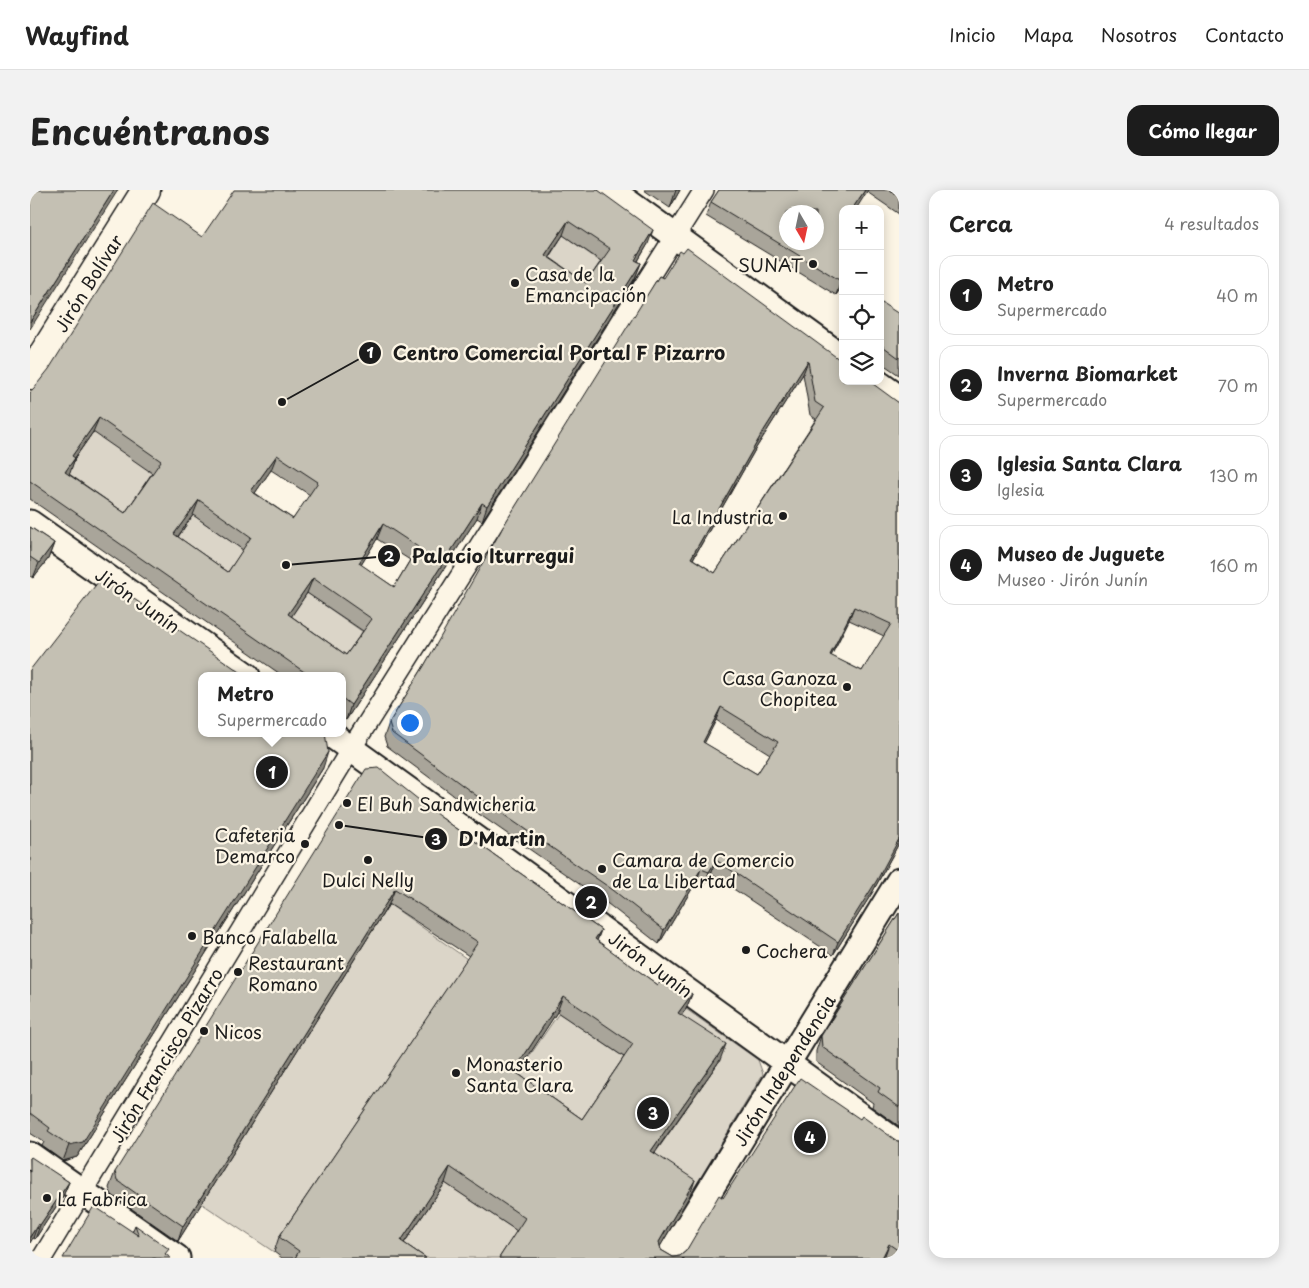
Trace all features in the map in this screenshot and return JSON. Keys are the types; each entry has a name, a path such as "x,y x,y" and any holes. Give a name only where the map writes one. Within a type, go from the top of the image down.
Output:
{"street":[{"name":"Jirón Bolívar","path":"30,375 146,190"},
{"path":"611,190 839,355"},
{"name":"Jirón Francisco Pizarro","path":"42,1258 351,749 704,190"},
{"path":"881,385 899,398"},
{"name":"Jirón Junín","path":"30,524 241,672"},
{"name":"Jirón Junín","path":"334,737 899,1144"},
{"name":"Jirón Independencia","path":"668,1258 789,1064 899,881"},
{"path":"30,1155 176,1258"}],"shaded area":[{"path":"563,235 604,264 581,297 540,269"},
{"path":"93,432 152,467 148,471 156,476 119,528 60,486 66,470"},
{"path":"193,515 246,552 221,586 169,549"},
{"path":"307,593 366,634 341,669 283,629"},
{"path":"389,904 470,961 274,1252 201,1203"},
{"path":"686,1009 758,1060 763,1074 690,1195 645,1166 720,1060 672,1028"},
{"path":"559,1013 628,1060 576,1134 509,1086"},
{"path":"445,1183 520,1233 503,1258 398,1258 395,1256"}],"building":[{"path":"30,190 114,190 30,322"},
{"path":"234,190 598,190 653,230 635,260 641,263 487,506 482,503 351,705 346,701 346,672 304,672 30,481 30,393 49,369 153,203 202,237","holes":["568,221 610,249 586,283 545,255","99,418 161,461 125,513 65,472 75,458 72,456","277,455 318,482 293,519 251,491","199,500 251,537 228,572 174,534","383,524 418,547 394,587 359,563","313,578 372,619 346,655 288,614"]},
{"path":"719,190 865,190 855,205 839,205 839,280 790,250 824,250 824,205 779,205 779,243 711,202"},
{"path":"890,190 899,190 899,196"},
{"path":"687,248 839,359 839,385 874,385 899,403 899,839 877,880 838,942 716,860 709,872 701,869 664,930 613,890 481,799 392,733 389,723 424,666 507,520 659,276 663,278 680,251 683,253","holes":["808,361 815,402 824,408 715,573 691,558 761,435","854,607 891,624 862,671 830,655","721,707 778,742 757,774 703,742"]},
{"path":"884,304 899,314 899,358 884,347"},
{"path":"30,527 54,543 39,563 30,557"},
{"path":"102,577 240,672 198,672 198,737 326,737 328,752 83,1142 69,1145 48,1131 50,1128 30,1113 30,670"},
{"path":"379,768 439,816 601,930 595,939 658,985 665,975 692,994 678,1013 726,1044 651,1151 695,1180 659,1242 661,1250 673,1257 680,1256 686,1251 719,1195 723,1198 800,1078 860,1119 862,1116 899,1141 899,1251 889,1244 882,1258 499,1258 525,1218 450,1167 401,1241 426,1258 295,1258 299,1251 279,1237 478,942 395,889 183,1226 117,1180 115,1172 366,769","holes":["563,996 633,1044 582,1119 514,1071"]},
{"path":"899,913 899,1107 878,1092 880,1088 822,1047 821,1036"},
{"path":"30,1158 69,1182 30,1237"},
{"path":"94,1206 139,1236 135,1225 169,1249 165,1254 171,1258 63,1258"}],"place":[{"name":"SUNAT","path":"813,264"},
{"name":"Casa de la Emancipación","path":"515,283"},
{"name":"Centro Comercial Portal F Pizarro","path":"282,402"},
{"name":"La Industria","path":"783,516"},
{"name":"Palacio Iturregui","path":"286,565"},
{"name":"Casa Ganoza Chopitea","path":"847,687"},
{"name":"Metro","path":"272,772"},
{"name":"El Buh Sandwicheria","path":"347,803"},
{"name":"D'Martin","path":"339,825"},
{"name":"Cafeteria Demarco","path":"305,844"},
{"name":"Dulci Nelly","path":"368,860"},
{"name":"Camara de Comercio de La Libertad","path":"602,869"},
{"name":"Inverna Biomarket","path":"591,902"},
{"name":"Banco Falabella","path":"192,936"},
{"name":"Cochera","path":"746,950"},
{"name":"Restaurant Romano","path":"238,972"},
{"name":"Nicos","path":"204,1031"},
{"name":"Monasterio Santa Clara","path":"456,1073"},
{"name":"Iglesia Santa Clara","path":"653,1113"},
{"name":"Museo de Juguete","path":"810,1137"},
{"name":"La Fabrica","path":"47,1198"}]}
